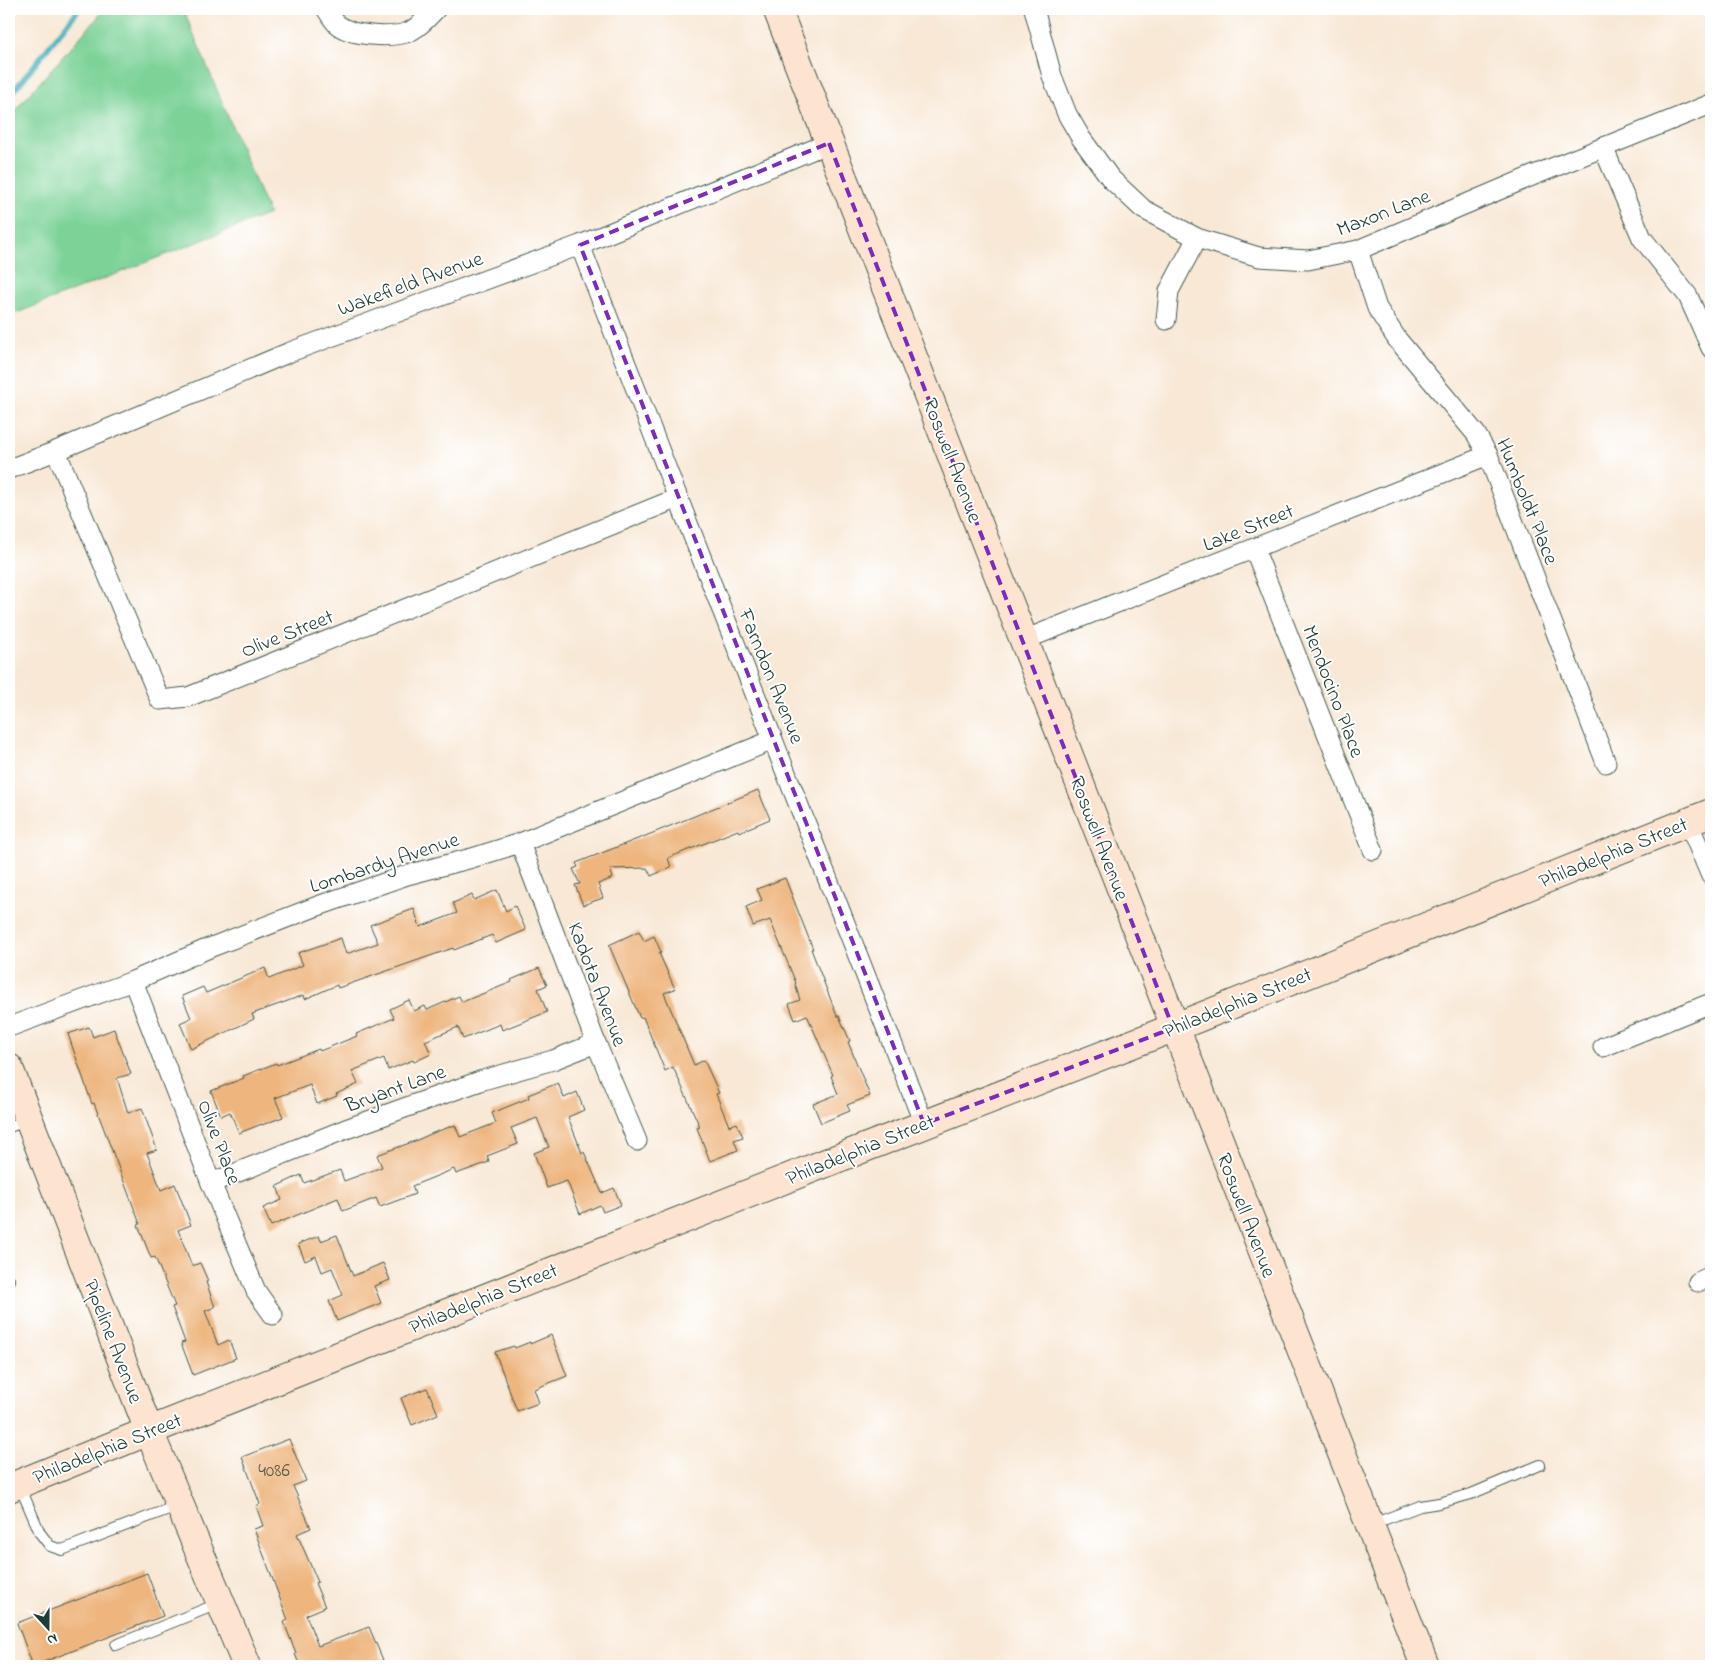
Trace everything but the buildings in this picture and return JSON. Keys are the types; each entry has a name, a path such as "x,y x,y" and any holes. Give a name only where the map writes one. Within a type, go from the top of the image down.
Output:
{"street":[{"path":"326,9 337,24 356,34 386,35 406,33 422,23 436,9"},
{"name":"Roswell Avenue","path":"777,9 1024,640 1173,1028 1425,1666"},
{"name":"Maxon Lane","path":"1034,9 1052,76 1067,114 1081,138 1111,179 1143,209 1197,238 1259,257 1308,260 1358,250 1603,147 1711,104"},
{"name":"Wakefield Avenue","path":"9,469 290,352 580,244 829,143"},
{"path":"1603,147 1642,238 1688,296 1711,348"},
{"path":"1166,320 1170,291 1197,238"},
{"name":"Farndon Avenue","path":"580,244 924,1124"},
{"name":"Humboldt Place","path":"1358,250 1377,308 1397,339 1476,434 1488,455 1606,763"},
{"name":"Olive Street","path":"56,451 160,700 188,697 678,498"},
{"name":"Lake Street","path":"1024,640 1488,455"},
{"name":"Mendocino Place","path":"1254,548 1373,850"},
{"name":"Lombardy Avenue","path":"9,1027 134,981 209,948 314,907 407,875 520,843 773,740"},
{"path":"1700,817 1711,876"},
{"name":"Philadelphia Street","path":"14,1486 924,1124 1173,1028 1700,817"},
{"name":"Kadota Avenue","path":"520,843 596,1043 637,1141"},
{"name":"Olive Place","path":"134,981 211,1183 256,1291 272,1315"},
{"path":"1603,1047 1711,1003"},
{"name":"Bryant Lane","path":"211,1183 346,1129 483,1080 553,1060 596,1043"},
{"name":"Pipeline Avenue","path":"9,1068 18,1123 247,1666"}],"lane":[{"path":"1369,1526 1420,1506 1471,1494 1540,1465"},
{"path":"14,1486 40,1533 50,1546 62,1550 180,1505"},
{"path":"116,1645 220,1602"}],"highlighted area":[{"path":"829,143 1173,1028 924,1124 580,245"}],"green space":[{"path":"105,9 183,9 269,214 9,316 9,117"}],"waterway":[{"path":"9,97 79,9"}]}
